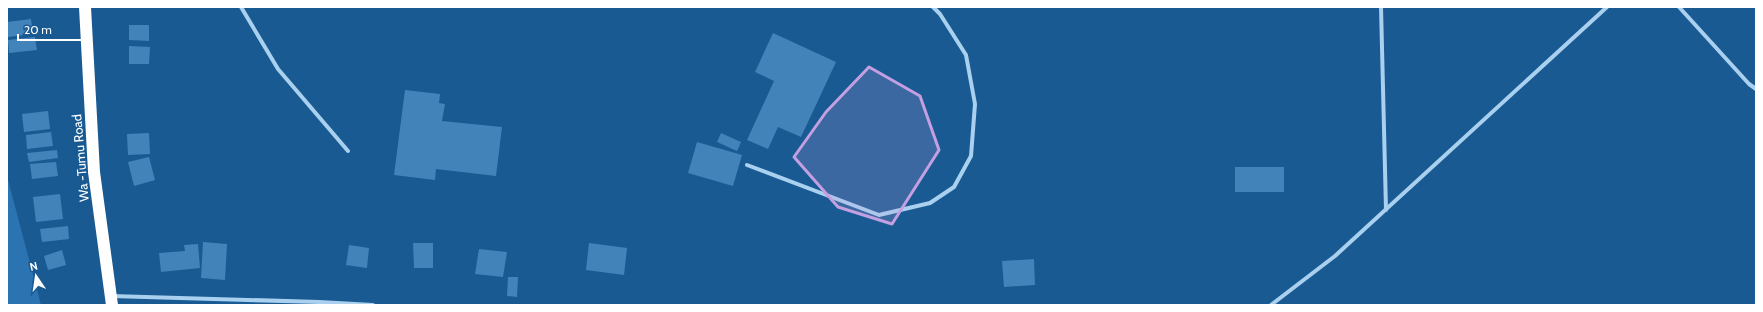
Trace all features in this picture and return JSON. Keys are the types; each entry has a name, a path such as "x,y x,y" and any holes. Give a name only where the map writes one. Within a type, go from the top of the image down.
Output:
{"highway":[{"name":"Wa -Tumu Road","path":"85,7 94,172 111,301"}],"street":[{"path":"241,7 278,69 348,151"},
{"path":"747,165 878,215 930,203 954,187 971,156 976,104 966,55 934,7"},
{"path":"1381,7 1386,210"},
{"path":"1271,305 1335,256 1607,7"},
{"path":"1679,7 1749,84 1756,89"},
{"path":"111,301 319,302 373,305"}],"highlighted area":[{"path":"869,67 920,96 939,150 892,224 838,207 794,157 826,112"}],"shaded area":[{"path":"7,176 41,305 7,305"}],"building":[{"path":"31,19 33,34 8,37 7,22"},
{"path":"129,25 149,25 149,41 129,40"},
{"path":"773,33 836,62 801,137 778,127 768,149 747,140 774,81 755,72"},
{"path":"35,37 37,50 9,53 8,40"},
{"path":"129,46 150,47 149,64 129,64"},
{"path":"405,90 440,94 439,103 445,104 442,121 502,127 496,176 436,169 435,180 394,175"},
{"path":"48,111 50,129 24,132 22,114"},
{"path":"51,132 53,146 27,149 26,135"},
{"path":"149,133 150,154 128,155 127,134"},
{"path":"721,133 741,142 737,151 717,142"},
{"path":"697,142 742,155 733,186 688,173"},
{"path":"57,150 58,158 29,162 27,153"},
{"path":"149,157 155,180 134,186 128,162"},
{"path":"56,162 58,176 32,179 30,164"},
{"path":"1235,167 1284,167 1284,192 1235,192"},
{"path":"60,194 63,219 36,222 33,197"},
{"path":"68,226 69,239 42,242 40,229"},
{"path":"203,242 227,244 225,280 201,278"},
{"path":"413,243 433,243 433,268 414,268"},
{"path":"589,243 627,248 624,275 586,270"},
{"path":"198,244 200,268 161,272 159,253 185,251 184,245"},
{"path":"349,245 369,248 367,268 346,265"},
{"path":"479,249 507,252 503,277 475,274"},
{"path":"62,250 66,265 48,270 44,256"},
{"path":"1034,259 1035,285 1004,287 1002,261"},
{"path":"508,277 518,277 517,297 507,296"}]}
